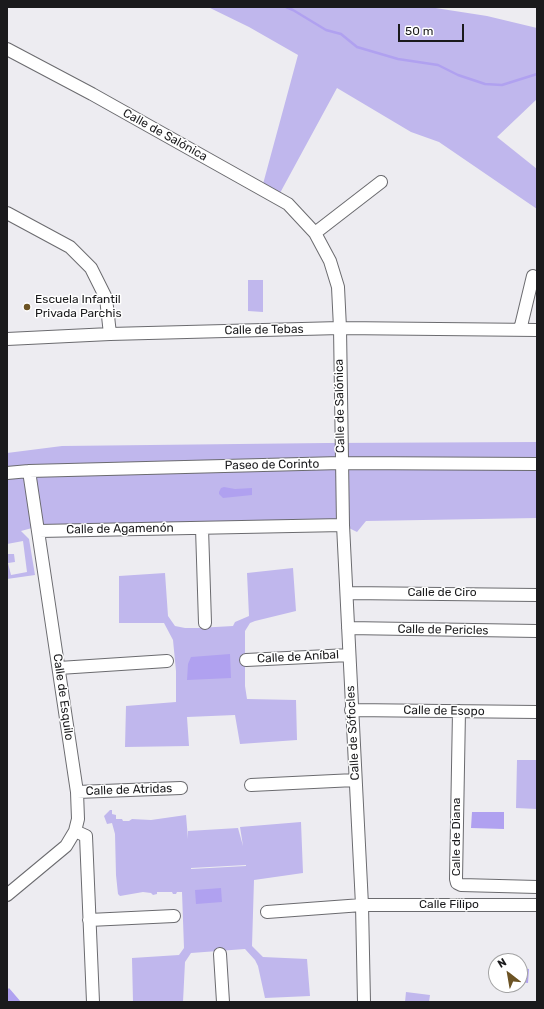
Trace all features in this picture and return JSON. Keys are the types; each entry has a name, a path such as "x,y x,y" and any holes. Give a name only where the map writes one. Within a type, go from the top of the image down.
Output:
{"street":[{"name":"Calle de Salónica","path":"7,49 92,94 288,204 315,233 330,261 338,287 340,328 341,464"},
{"path":"315,233 381,182"},
{"path":"7,214 70,247 91,268 106,298 110,334"},
{"path":"520,330 533,276"},
{"name":"Calle de Tebas","path":"7,338 340,328 537,330"},
{"name":"Paseo de Corinto","path":"7,473 29,470 341,464 537,464"},
{"name":"Calle de Sófocles","path":"341,464 351,710 362,905 364,1002"},
{"name":"Calle de Esquilo","path":"8,894 66,846 75,831 78,819 76,792 59,668 29,470"},
{"name":"Calle de Agamenón","path":"39,531 343,525"},
{"path":"202,528 206,623"},
{"name":"Calle de Ciro","path":"347,593 537,595"},
{"name":"Calle de Pericles","path":"348,628 537,631"},
{"name":"Calle de Aníbal","path":"246,660 349,654"},
{"path":"59,668 167,661"},
{"name":"Calle de Esopo","path":"351,710 537,712"},
{"name":"Calle de Diana","path":"459,711 457,883 461,885 537,887"},
{"path":"251,785 355,780"},
{"name":"Calle de Atridas","path":"76,792 181,788"},
{"path":"75,831 86,836 93,1002"},
{"name":"Calle Filipo","path":"267,912 362,905 537,905"},
{"path":"89,920 174,916"},
{"path":"220,954 222,1002"}],"shaded area":[{"path":"208,7 429,7 487,16 537,28 537,99 497,137 537,169 537,209 439,142 411,132 337,88 280,193 263,184 298,55 249,27"},
{"path":"248,280 263,280 263,312 248,311"},
{"path":"537,442 537,518 366,521 357,532 335,521 43,525 21,531 29,539 35,575 7,579 7,551 8,554 14,554 15,562 8,563 11,575 27,572 23,541 7,544 7,453 62,446"},
{"path":"224,487 235,489 252,488 252,495 223,498 219,492 221,488"},
{"path":"293,568 296,611 255,621 250,623 245,631 245,686 247,699 296,700 297,740 240,744 235,715 187,717 189,746 125,747 126,706 176,702 176,671 173,640 164,623 119,623 119,576 165,573 168,616 175,626 198,628 233,626 235,622 249,616 247,573"},
{"path":"230,654 231,678 187,680 188,664 191,657"},
{"path":"517,760 537,760 537,809 516,808"},
{"path":"110,810 112,810 112,814 116,815 116,819 122,819 123,821 129,821 132,819 151,820 186,815 188,839 188,831 238,828 243,846 240,827 301,822 303,873 254,880 252,946 263,957 307,959 310,996 265,998 258,966 255,960 245,949 191,953 185,962 183,1002 133,1002 132,958 179,955 184,948 182,892 173,894 172,892 157,892 157,894 153,895 151,893 143,892 120,896 118,894 116,875 115,834 112,823 107,824 104,816","holes":["246,865 246,866 191,869"]},
{"path":"472,812 504,812 504,829 471,828"},
{"path":"221,888 222,902 196,904 195,890"},
{"path":"9,988 21,1002 7,1002 7,990"},
{"path":"406,992 430,995 429,1002 405,1002"}],"waterway":[{"path":"286,7 326,30 341,34 357,47 398,59 438,65 458,75 485,84 502,85 537,74"}],"place":[{"name":"Escuela Infantil Privada Parchis","path":"27,307"}]}
